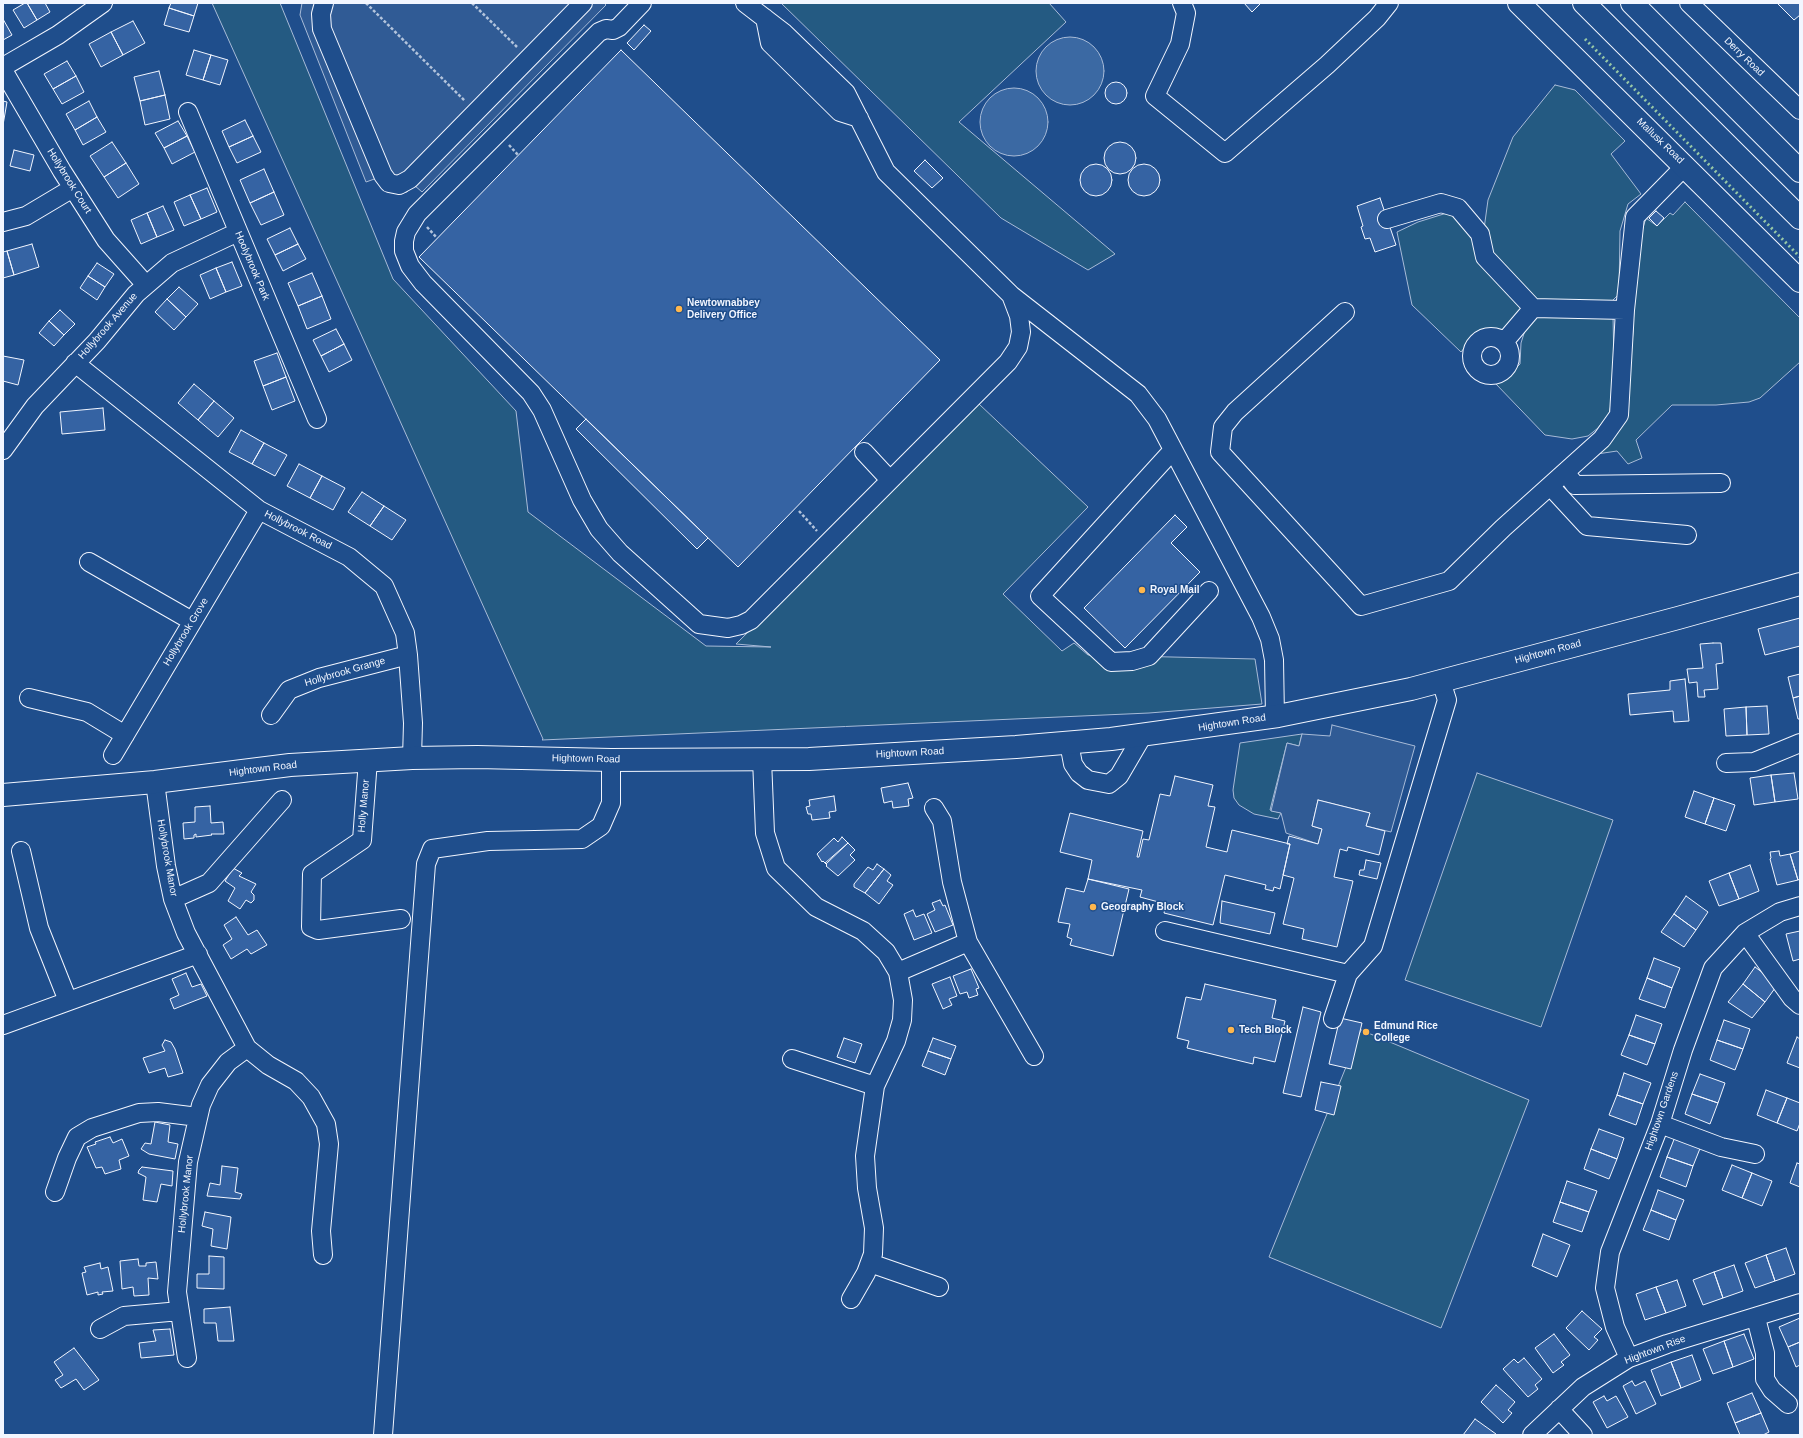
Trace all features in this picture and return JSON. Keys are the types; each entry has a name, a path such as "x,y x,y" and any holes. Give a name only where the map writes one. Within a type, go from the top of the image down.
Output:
{"main road":[{"name":"Mallusk Road","path":"1519,3 1686,166 1800,281"},
{"path":"1584,3 1800,218"},
{"path":"1632,3 1800,171"},
{"name":"Hightown Road","path":"3,795 156,782 290,765 368,760 477,757 611,760 762,759 867,756 1069,743 1143,735 1275,716 1404,690 1678,618 1800,584"}],"street":[{"path":"3,67 58,35 103,3"},
{"path":"324,3 321,14 322,29 382,175 389,183 398,185 410,179 583,3"},
{"path":"642,3 619,27 614,30 606,29 599,32 417,214 406,232 404,251 410,266 423,282 531,393 542,410 582,500 599,530 620,553 699,624 728,628 752,620 1008,362 1018,347 1021,332 1019,316 1011,295"},
{"path":"745,3 784,33 846,93 886,172 1011,295 1138,394 1157,419 1261,617 1270,639 1275,674 1275,716"},
{"path":"1182,3 1186,13 1180,44 1155,96 1225,153 1326,66 1377,18 1389,3"},
{"name":"Derry Road","path":"1688,3 1800,110"},
{"path":"765,18 770,43 840,112 859,118"},
{"name":"Hollybrook Court","path":"3,70 73,188 106,240 146,285"},
{"name":"Hoolybrook Park","path":"188,112 317,419"},
{"path":"1345,312 1235,412 1223,427 1220,452 1361,606 1449,581 1503,528 1566,473 1602,439 1619,415 1625,310 1635,217 1686,166"},
{"path":"3,222 26,216 73,188"},
{"path":"1387,219 1442,203 1458,208 1480,234 1485,257 1533,308 1625,310"},
{"name":"Hollybrook Avenue","path":"3,450 9,427 35,406 97,341 136,294 172,263 238,232"},
{"path":"1504,342 1533,308"},
{"name":"Hollybrook Road","path":"75,363 259,510 350,557 384,586 405,633 414,723 412,758"},
{"path":"1173,450 1040,596 1111,662 1132,661 1149,656 1209,591"},
{"path":"864,452 890,480"},
{"path":"1566,473 1575,485 1721,483"},
{"path":"1550,487 1587,526 1687,535"},
{"name":"Hollybrook Grove","path":"113,755 259,510"},
{"path":"89,562 192,621"},
{"name":"Hollybrook Grange","path":"271,715 289,690 319,678 408,655"},
{"path":"1333,1019 1348,974 1373,946 1447,700 1440,681"},
{"path":"29,698 87,712 125,735"},
{"path":"1069,743 1073,764 1079,773 1088,780 1108,784 1119,776 1143,735"},
{"path":"1726,763 1754,762 1800,743"},
{"path":"762,759 765,833 776,868 816,907 863,932 886,952 898,972 903,1000 902,1020 896,1041 875,1086 865,1156 867,1188 874,1228 873,1254 866,1273 851,1299"},
{"name":"Holly Manor","path":"368,760 362,840 312,874 311,927 318,930 401,919"},
{"path":"383,1435 426,864 432,849 488,841 582,840 601,826 611,803 611,760"},
{"name":"Hollybrook Manor","path":"156,782 166,866 173,899 186,933 247,1048 268,1066 296,1081 312,1097 326,1124 329,1144 321,1231 323,1255"},
{"path":"173,899 209,883 238,848 282,800"},
{"path":"934,808 942,821 952,882 968,942 1034,1056"},
{"path":"21,851 39,928 68,1001"},
{"name":"Hightown Gardens","path":"1629,1358 1615,1327 1605,1288 1610,1252 1660,1124 1683,1050 1713,968 1745,933 1780,912 1800,906"},
{"path":"1165,931 1348,974"},
{"path":"1745,933 1792,998 1800,1005"},
{"path":"898,972 968,942"},
{"path":"3,1025 198,954"},
{"name":"Hollybrook Manor","path":"187,1358 177,1292 188,1162 201,1105 210,1085 228,1062 247,1048"},
{"path":"792,1059 875,1086"},
{"path":"54,1192 77,1136 92,1128 139,1113 158,1112 198,1117"},
{"path":"1660,1124 1721,1147 1755,1154"},
{"path":"870,1263 939,1288"},
{"name":"Hightown Rise","path":"1532,1435 1583,1386 1629,1358 1667,1344 1756,1318 1800,1303"},
{"path":"100,1329 124,1316 180,1311"},
{"path":"1756,1318 1765,1353 1765,1379 1772,1390 1788,1404"},
{"path":"1559,1409 1583,1435"}],"path":[{"path":"366,3 476,112"},
{"path":"472,3 529,59"},
{"path":"498,134 518,155"},
{"path":"799,511 828,543"}],"shaded area":[{"path":"212,3 280,3 393,279 516,411 528,512 706,646 771,647 736,644 979,404 1088,507 1003,594 1062,651 1074,643 1088,655 1255,659 1262,704 1149,713 542,740 543,739"},
{"path":"302,3 604,3 606,5 422,192 414,185 407,192 400,193 380,177 366,182 300,15"},
{"path":"781,3 1049,3 1066,22 959,122 1115,254 1088,270 1001,218"},
{"path":"1070,37 1083,40 1094,47 1101,58 1104,71 1101,84 1094,95 1083,102 1070,105 1057,102 1046,95 1039,84 1036,71 1039,58 1046,47 1057,40"},
{"path":"1555,85 1575,90 1625,141 1611,154 1641,194 1628,204 1620,231 1619,294 1612,301 1534,301 1491,255 1484,229 1488,200 1513,137"},
{"path":"1014,88 1027,91 1038,98 1045,109 1048,122 1045,135 1038,146 1027,153 1014,156 1001,153 990,146 983,135 980,122 983,109 990,98 1001,91"},
{"path":"1685,202 1800,318 1800,362 1760,398 1749,402 1716,405 1672,405 1636,440 1642,458 1628,464 1617,451 1597,454 1626,417 1633,331 1636,250 1646,218 1657,226 1670,213 1673,215"},
{"path":"1450,212 1470,225 1527,309 1506,330 1487,329 1477,333 1461,352 1412,305 1397,232 1418,222"},
{"path":"1538,315 1613,316 1614,366 1612,400 1609,414 1598,428 1588,436 1572,439 1545,435 1495,383 1500,378 1508,376 1520,364 1521,343 1526,327"},
{"path":"1332,725 1415,746 1391,832 1366,826 1370,813 1318,800 1312,826 1322,829 1318,844 1286,833 1281,813 1271,811 1287,743 1299,746 1302,734 1330,736"},
{"path":"1302,734 1299,746 1287,743 1270,810 1281,813 1278,819 1254,814 1239,805 1234,798 1233,790 1240,743"},
{"path":"1477,773 1613,820 1541,1027 1405,980"},
{"path":"1361,1030 1529,1100 1441,1328 1269,1257"}],"building":[{"path":"27,3 37,20 24,28 13,10"},
{"path":"27,3 45,3 50,12 37,20"},
{"path":"171,3 198,3 194,16 169,8"},
{"path":"1244,3 1261,3 1252,12"},
{"path":"1777,3 1800,3 1800,15 1794,20"},
{"path":"169,8 194,16 189,32 164,25"},
{"path":"3,19 12,35 3,40"},
{"path":"133,21 145,43 123,55 111,32"},
{"path":"644,25 651,31 634,50 627,43"},
{"path":"111,32 123,55 101,67 89,44"},
{"path":"194,50 211,55 203,80 186,75"},
{"name":"Newtownabbey Delivery Office","path":"621,50 940,360 738,567 419,257"},
{"path":"211,55 228,60 220,85 203,80"},
{"path":"67,61 76,76 53,89 44,74"},
{"path":"159,71 165,95 140,101 134,77"},
{"path":"76,76 84,92 62,104 53,89"},
{"path":"1116,82 1124,85 1127,93 1124,101 1116,104 1108,101 1105,93 1108,85"},
{"path":"165,95 170,119 145,125 140,101"},
{"path":"3,101 7,102 3,125"},
{"path":"89,101 97,117 75,130 66,114"},
{"path":"97,117 106,132 83,145 75,130"},
{"path":"245,120 253,136 229,147 222,131"},
{"path":"178,121 187,136 164,148 155,133"},
{"path":"187,136 195,152 172,164 164,148"},
{"path":"253,136 261,152 237,163 229,147"},
{"path":"112,142 126,163 104,177 90,156"},
{"path":"1120,142 1131,147 1136,158 1131,169 1120,174 1109,169 1104,158 1109,147"},
{"path":"14,150 34,155 30,171 10,166"},
{"path":"925,160 943,178 932,188 914,171"},
{"path":"126,163 139,184 118,198 104,177"},
{"path":"1096,164 1107,169 1112,180 1107,191 1096,196 1085,191 1080,180 1085,169"},
{"path":"1144,164 1155,169 1160,180 1155,191 1144,196 1133,191 1128,180 1133,169"},
{"path":"264,169 274,192 250,203 240,180"},
{"path":"207,188 217,212 201,219 190,195"},
{"path":"274,192 284,215 261,225 250,203"},
{"path":"190,195 201,219 184,226 174,202"},
{"path":"1380,198 1396,245 1375,252 1370,238 1365,239 1357,206"},
{"path":"163,206 174,230 157,237 147,213"},
{"path":"1656,211 1664,218 1657,226 1649,218"},
{"path":"147,213 157,237 141,244 131,220"},
{"path":"290,228 298,244 275,255 267,239"},
{"path":"32,244 39,267 14,275 7,251"},
{"path":"298,244 306,259 283,271 275,255"},
{"path":"7,251 14,275 3,278 3,252"},
{"path":"232,262 242,286 226,292 216,268"},
{"path":"97,263 114,274 105,287 88,276"},
{"path":"216,268 226,292 210,299 200,275"},
{"path":"312,273 322,296 298,306 288,283"},
{"path":"88,276 105,287 97,300 80,288"},
{"path":"179,287 198,304 186,317 167,299"},
{"path":"322,296 331,319 307,329 298,306"},
{"path":"167,299 186,317 174,330 155,312"},
{"path":"60,310 75,324 64,335 49,321"},
{"path":"49,321 64,335 54,346 39,333"},
{"path":"336,329 344,344 321,356 313,340"},
{"path":"344,344 352,360 329,372 321,356"},
{"path":"277,353 286,377 263,386 254,361"},
{"path":"3,356 24,360 18,385 3,381"},
{"path":"286,377 295,401 272,410 263,386"},
{"path":"194,384 214,401 198,420 178,403"},
{"path":"214,401 234,418 218,437 198,420"},
{"path":"103,408 105,430 62,434 60,412"},
{"path":"586,419 708,538 697,549 576,429"},
{"path":"241,430 264,443 252,464 229,452"},
{"path":"264,443 287,455 275,476 252,464"},
{"path":"299,464 322,476 310,498 287,486"},
{"path":"322,476 345,488 333,510 310,498"},
{"path":"362,492 384,506 370,526 348,512"},
{"path":"384,506 406,520 392,540 370,526"},
{"name":"Royal Mail","path":"1175,515 1187,527 1171,543 1200,572 1125,648 1084,608"},
{"path":"1800,618 1800,646 1765,655 1758,629"},
{"path":"1721,643 1723,663 1716,664 1718,689 1704,690 1705,697 1698,697 1697,682 1689,683 1687,669 1703,668 1700,644"},
{"path":"1800,674 1800,696 1793,698 1788,677"},
{"path":"1685,679 1689,721 1674,722 1673,711 1630,715 1628,694 1670,690 1670,681"},
{"path":"1800,696 1800,719 1798,719 1793,698"},
{"path":"1767,706 1769,734 1747,735 1746,707"},
{"path":"1746,707 1747,735 1726,736 1724,709"},
{"path":"1794,773 1798,799 1775,802 1771,775"},
{"path":"1771,775 1775,802 1754,805 1750,778"},
{"path":"1175,776 1213,785 1208,806 1215,807 1206,847 1227,852 1232,830 1290,844 1280,889 1274,887 1273,891 1265,889 1266,885 1225,875 1213,925 1164,913 1166,904 1140,897 1142,890 1088,879 1092,860 1060,852 1070,813 1143,831 1137,857 1139,857 1143,839 1149,840 1160,794 1170,796"},
{"path":"908,783 913,798 908,799 909,806 893,808 892,801 884,803 881,788"},
{"path":"1694,791 1714,798 1705,824 1685,817"},
{"path":"834,796 836,811 829,812 830,818 812,820 811,814 808,814 806,807 810,806 809,800"},
{"path":"1714,798 1735,805 1726,831 1705,824"},
{"path":"1318,800 1370,813 1366,826 1385,831 1379,855 1348,847 1347,851 1340,849 1334,877 1353,881 1337,947 1302,939 1304,929 1283,924 1294,878 1283,875 1290,844 1287,844 1289,836 1318,844 1322,829 1312,826"},
{"path":"210,806 211,823 223,822 224,834 211,834 212,835 196,837 196,834 194,835 194,838 184,839 183,823 195,822 195,807"},
{"path":"842,837 848,843 826,864 823,861 822,862 817,854 834,838 838,842"},
{"path":"848,843 855,850 850,855 855,860 838,876 826,866 827,865 825,863"},
{"path":"1779,851 1780,856 1790,854 1798,880 1777,885 1770,859 1770,852"},
{"path":"1800,851 1800,879 1798,880 1790,854"},
{"path":"1366,860 1381,863 1377,879 1359,875 1360,870 1364,870"},
{"path":"877,864 884,869 865,893 854,887 854,884 868,867 873,870"},
{"path":"1750,865 1759,891 1739,899 1729,873"},
{"path":"233,868 242,873 239,876 256,884 251,892 254,895 254,900 251,903 246,900 240,909 228,901 235,888 225,881"},
{"path":"884,869 891,875 887,881 893,885 879,904 865,893"},
{"path":"1729,873 1739,899 1719,906 1709,881"},
{"name":"Geography Block","path":"1088,879 1129,889 1113,956 1070,945 1072,939 1067,937 1070,924 1058,922 1066,888 1084,892"},
{"path":"1686,896 1708,912 1696,930 1674,914"},
{"path":"940,900 943,906 945,905 953,925 935,932 927,914 935,910 932,903"},
{"path":"1222,901 1275,913 1270,934 1220,923"},
{"path":"913,910 916,917 924,914 932,933 914,940 904,914"},
{"path":"1674,914 1696,930 1684,947 1661,932"},
{"path":"236,917 248,935 257,930 267,945 251,954 247,949 231,959 223,945 232,939 224,925"},
{"path":"1800,931 1800,959 1793,961 1786,934"},
{"path":"1654,958 1680,968 1672,988 1647,978"},
{"path":"1755,967 1778,984 1765,1002 1743,984"},
{"path":"971,969 979,988 976,989 978,995 969,998 967,992 960,994 953,976"},
{"path":"186,973 192,987 201,984 207,996 174,1009 170,999 179,995 172,979"},
{"path":"950,977 957,996 949,999 952,1005 943,1009 932,984"},
{"path":"1647,978 1672,988 1665,1008 1639,999"},
{"name":"Tech Block","path":"1205,984 1276,1000 1272,1018 1285,1021 1275,1062 1254,1057 1253,1064 1187,1048 1189,1041 1177,1038 1186,997 1201,1000"},
{"path":"1743,984 1765,1002 1752,1018 1728,1002"},
{"path":"1303,1007 1321,1012 1301,1097 1283,1093"},
{"path":"1636,1015 1662,1024 1655,1044 1629,1035"},
{"path":"1340,1018 1362,1023 1351,1069 1329,1064"},
{"path":"1724,1020 1750,1029 1743,1049 1717,1040"},
{"path":"1629,1035 1655,1044 1647,1065 1621,1055"},
{"path":"1797,1037 1800,1039 1800,1068 1787,1063"},
{"path":"844,1038 862,1044 855,1063 837,1057"},
{"path":"933,1038 956,1046 951,1059 928,1051"},
{"path":"165,1040 171,1042 175,1049 183,1073 168,1077 165,1068 149,1073 143,1058 165,1051 162,1045"},
{"path":"1717,1040 1743,1049 1735,1070 1710,1060"},
{"path":"928,1051 951,1059 945,1075 922,1066"},
{"path":"1624,1073 1651,1083 1643,1104 1617,1095"},
{"path":"1700,1074 1725,1083 1718,1103 1692,1094"},
{"path":"1321,1082 1341,1086 1334,1115 1315,1110"},
{"path":"1766,1090 1787,1098 1777,1123 1757,1115"},
{"path":"1692,1094 1718,1103 1710,1124 1685,1114"},
{"path":"1617,1095 1643,1104 1636,1125 1609,1115"},
{"path":"1787,1098 1800,1103 1800,1123 1797,1131 1777,1123"},
{"path":"155,1122 170,1125 168,1142 178,1144 175,1159 149,1154 141,1149 145,1143 151,1144"},
{"path":"1599,1129 1624,1138 1617,1159 1591,1149"},
{"path":"110,1137 113,1143 122,1139 129,1156 119,1160 121,1169 105,1174 102,1167 96,1168 87,1147 96,1144 95,1142"},
{"path":"1675,1137 1701,1146 1693,1166 1667,1157"},
{"path":"1591,1149 1617,1159 1609,1179 1584,1169"},
{"path":"1667,1157 1693,1166 1686,1187 1660,1177"},
{"path":"1797,1163 1800,1164 1800,1187 1790,1183"},
{"path":"1732,1165 1752,1173 1742,1198 1722,1190"},
{"path":"222,1166 238,1168 235,1192 242,1194 240,1199 207,1196 210,1183 220,1185"},
{"path":"142,1167 173,1171 172,1186 161,1184 157,1202 143,1200 146,1177 138,1173"},
{"path":"1752,1173 1772,1181 1762,1206 1742,1198"},
{"path":"1567,1181 1597,1191 1589,1212 1560,1202"},
{"path":"1658,1190 1684,1200 1676,1220 1651,1210"},
{"path":"1560,1202 1589,1212 1582,1232 1553,1222"},
{"path":"1651,1210 1676,1220 1669,1240 1643,1230"},
{"path":"205,1212 231,1217 227,1249 211,1246 213,1229 202,1226"},
{"path":"1543,1234 1570,1245 1557,1277 1532,1266"},
{"path":"1786,1248 1795,1274 1775,1281 1766,1255"},
{"path":"1766,1255 1775,1281 1755,1288 1745,1263"},
{"path":"209,1256 224,1257 224,1289 197,1288 197,1274 209,1274"},
{"path":"138,1259 139,1266 146,1266 146,1263 156,1262 158,1279 148,1278 149,1295 134,1296 133,1287 122,1289 120,1261"},
{"path":"100,1263 101,1269 108,1267 113,1291 102,1292 103,1294 98,1295 98,1292 87,1295 82,1273 86,1272 84,1267"},
{"path":"1734,1265 1743,1291 1723,1298 1714,1272"},
{"path":"1714,1272 1723,1298 1703,1305 1693,1280"},
{"path":"1677,1280 1686,1306 1666,1313 1656,1287"},
{"path":"1656,1287 1666,1313 1645,1320 1636,1294"},
{"path":"230,1307 234,1341 218,1341 216,1323 204,1323 204,1309"},
{"path":"1582,1311 1602,1329 1594,1337 1598,1340 1589,1350 1566,1328"},
{"path":"1800,1318 1800,1342 1788,1347 1779,1327"},
{"path":"170,1329 174,1355 141,1358 139,1343 156,1341 153,1330"},
{"path":"1554,1334 1570,1355 1561,1362 1564,1365 1553,1373 1535,1348"},
{"path":"1744,1334 1754,1359 1733,1367 1724,1341"},
{"path":"1724,1341 1733,1367 1713,1374 1703,1349"},
{"path":"1800,1342 1800,1365 1796,1367 1788,1347"},
{"path":"74,1348 99,1380 84,1390 76,1379 61,1388 55,1380 63,1375 54,1362"},
{"path":"1692,1355 1701,1380 1681,1388 1671,1362"},
{"path":"1524,1358 1542,1379 1535,1385 1538,1389 1528,1397 1503,1369 1514,1359 1518,1363"},
{"path":"1671,1362 1681,1388 1661,1396 1651,1370"},
{"path":"1632,1381 1635,1386 1645,1381 1656,1404 1636,1414 1623,1386"},
{"path":"1496,1385 1515,1402 1508,1410 1512,1413 1503,1423 1481,1402"},
{"path":"1752,1393 1761,1413 1735,1423 1727,1403"},
{"path":"1604,1396 1607,1401 1616,1396 1628,1417 1607,1428 1593,1402"},
{"path":"1761,1413 1769,1432 1763,1435 1740,1435 1735,1423"},
{"path":"1475,1419 1496,1434 1496,1435 1463,1435"}],"hedge":[{"path":"1585,39 1800,257"}],"place":[{"name":"Newtownabbey Delivery Office","path":"679,309"},
{"name":"Royal Mail","path":"1142,590"},
{"name":"Geography Block","path":"1093,907"},
{"name":"Tech Block","path":"1231,1030"},
{"name":"Edmund Rice College","path":"1366,1032"}]}
